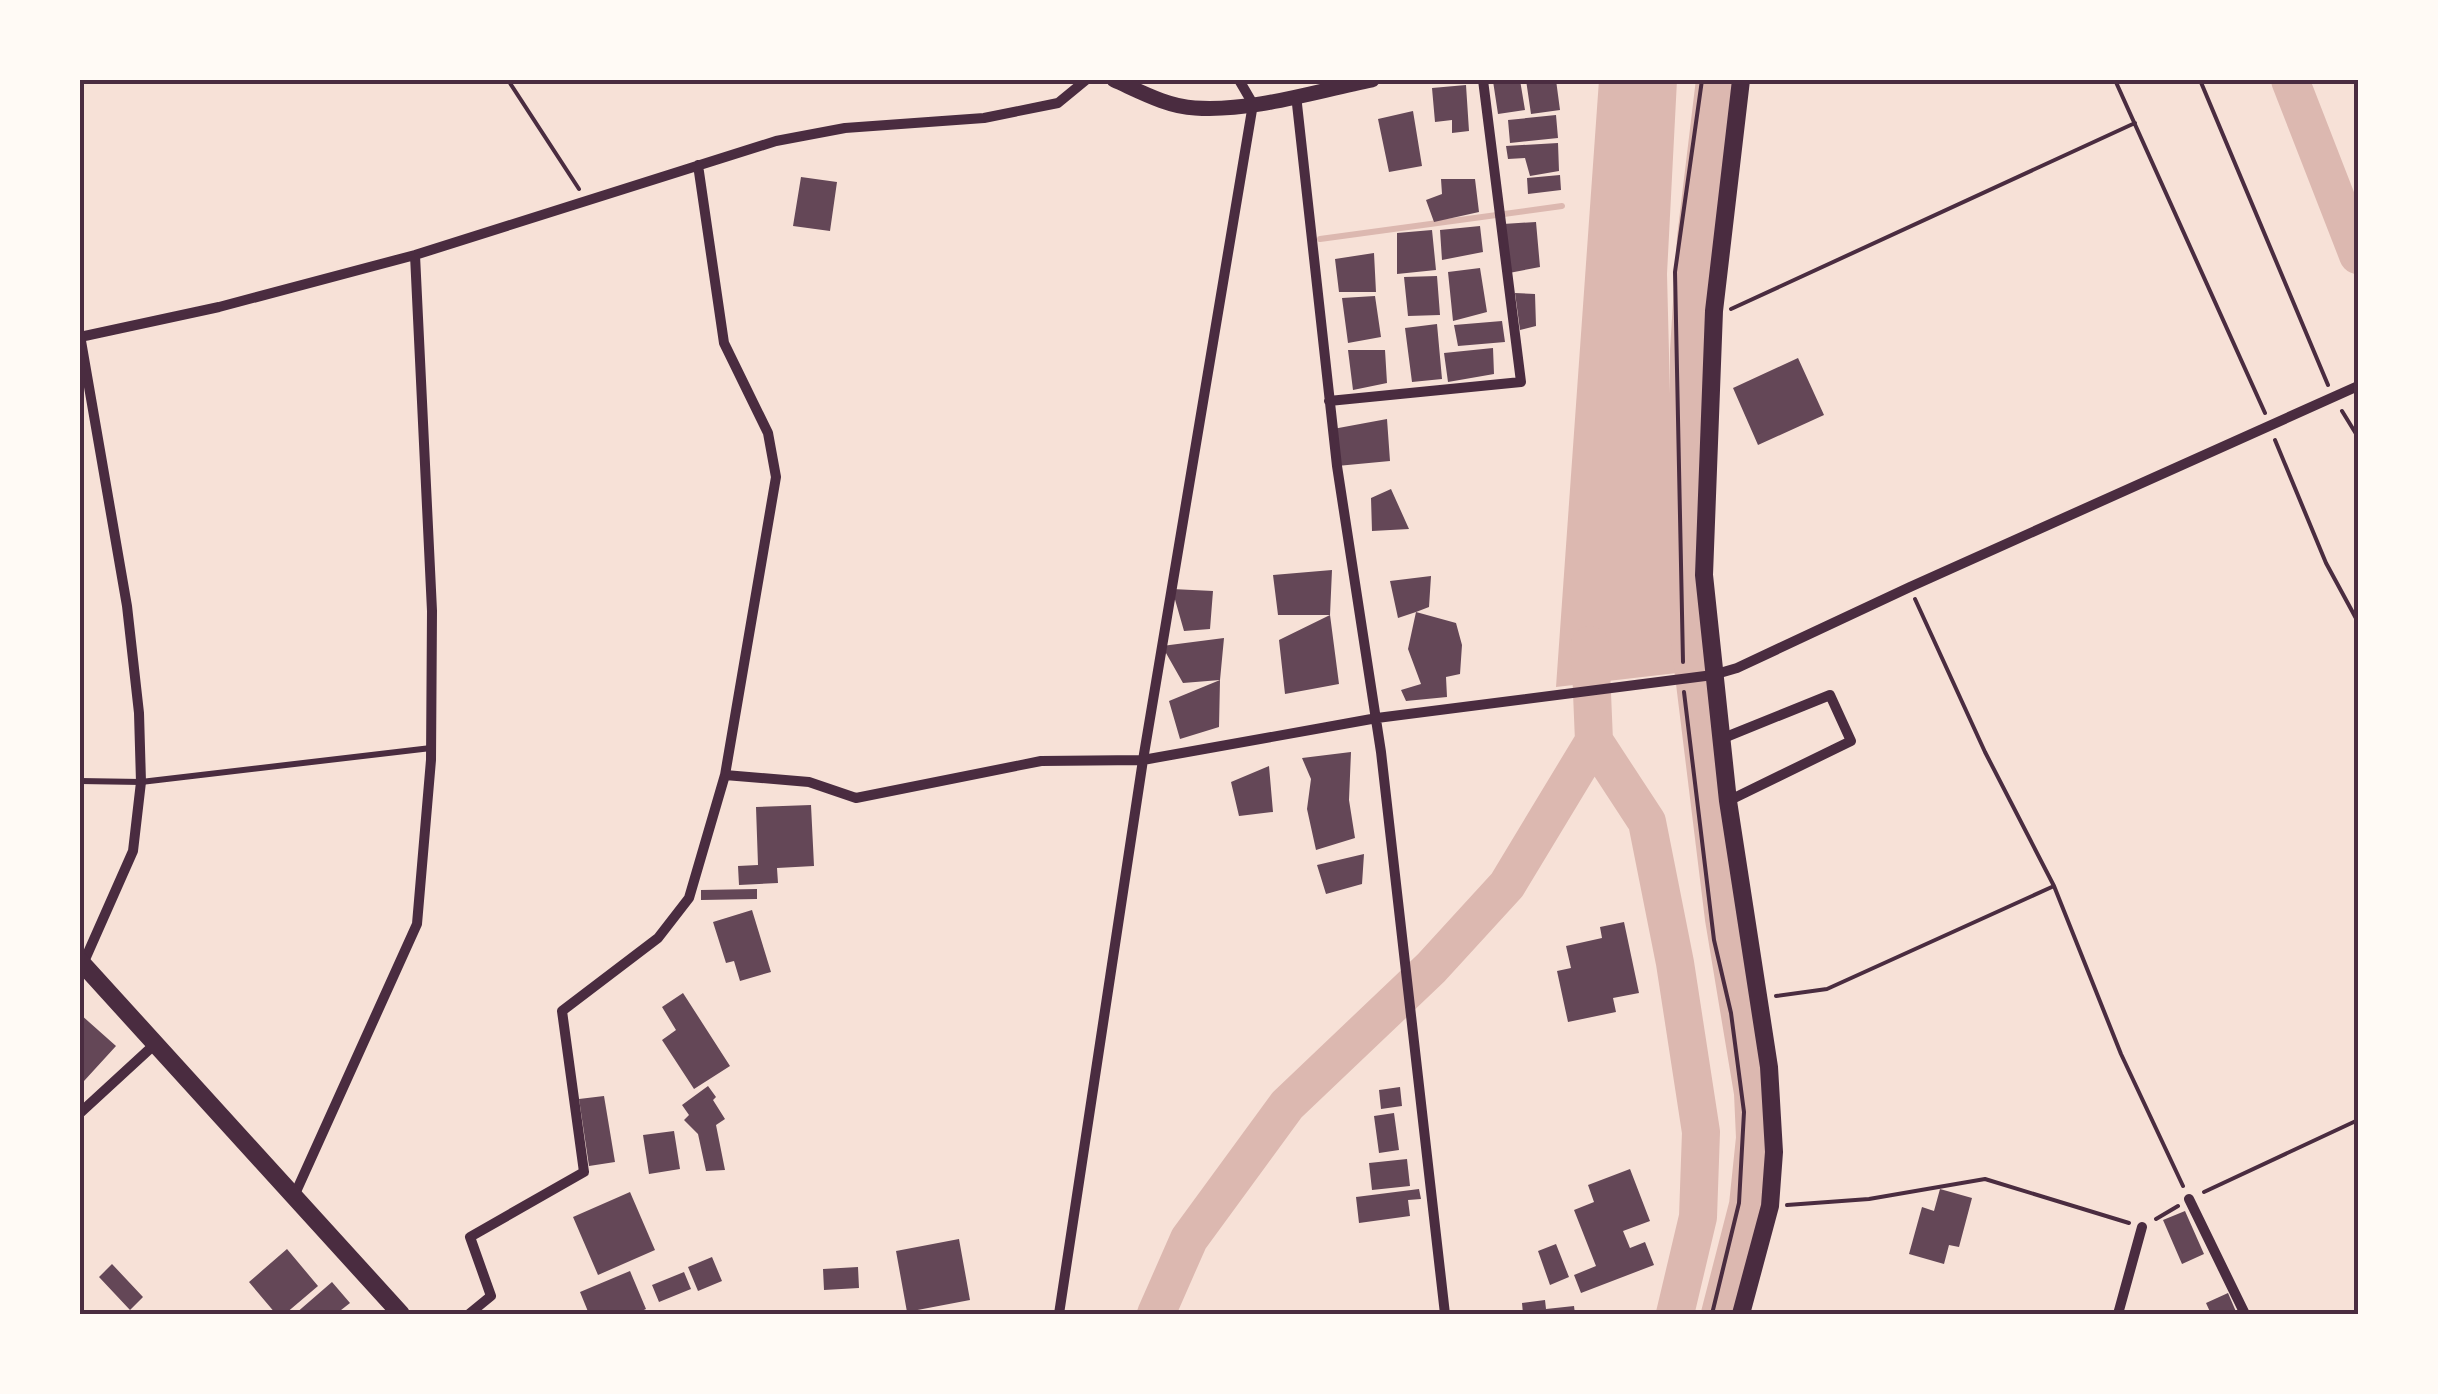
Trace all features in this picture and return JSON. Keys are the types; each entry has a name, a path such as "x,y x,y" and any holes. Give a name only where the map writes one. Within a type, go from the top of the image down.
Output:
{"main road":[{"path":"1741,80 1714,311 1704,575 1728,801 1769,1067 1773,1135 1770,1206 1741,1314"},
{"path":"82,962 401,1314"}],"street":[{"path":"82,962 133,851 140,782 139,713 127,606 80,336 219,307 415,255 776,141 846,128 968,120 1058,103 1086,80"},
{"path":"1114,80 1193,108 1253,104 1372,80"},
{"path":"1059,1314 1143,760 1253,104 1239,80"},
{"path":"1330,402 1521,382 1483,80"},
{"path":"1296,95 1330,402 1377,718 1445,1314"},
{"path":"469,1314 491,1296 470,1237 584,1172 562,1011 658,938 688,898 725,775 776,477 768,433 724,344 698,166"},
{"path":"295,1194 417,924 431,748 429,512 415,255"},
{"path":"725,775 810,782 856,798 1041,761 1143,760 1377,718 1713,675 1737,668 2355,387"},
{"path":"1721,739 1830,695 1851,741 1728,801"},
{"path":"80,1113 154,1045"},
{"path":"2189,1199 2245,1314"},
{"path":"2118,1314 2142,1227"}],"lane":[{"path":"80,782 140,782 431,748"}],"path":[{"path":"508,80 587,201"},
{"path":"2115,80 2270,425 2326,563 2358,622"},
{"path":"2200,80 2333,397 2358,437"},
{"path":"1714,311 1737,309 2135,124"},
{"path":"1910,587 1986,752 2054,886 2120,1054 2189,1199"},
{"path":"1759,998 1826,989 2054,886"},
{"path":"1770,1206 1869,1199 1986,1179 2142,1227 2189,1199 2358,1120"}],"shaded area":[{"path":"1599,80 1677,80 1667,274 1677,673 1556,687"}],"building":[{"path":"1520,80 1525,110 1498,114 1493,81"},
{"path":"1526,80 1556,80 1560,110 1531,114"},
{"path":"1466,85 1469,131 1452,133 1452,120 1435,122 1432,88"},
{"path":"1413,111 1422,166 1389,172 1378,119"},
{"path":"1556,115 1558,138 1510,143 1508,120"},
{"path":"1558,143 1559,171 1530,176 1525,158 1508,159 1506,146"},
{"path":"1560,175 1561,190 1528,194 1527,178"},
{"path":"801,177 837,182 830,231 793,226"},
{"path":"1441,179 1475,179 1479,212 1434,222 1426,200 1442,194"},
{"path":"1536,222 1540,267 1509,273 1503,224"},
{"path":"1480,226 1483,252 1442,260 1440,230"},
{"path":"1432,230 1436,270 1397,274 1397,233"},
{"path":"1374,253 1376,292 1339,292 1335,259"},
{"path":"1480,268 1487,312 1453,321 1448,272"},
{"path":"1437,276 1440,315 1408,316 1404,277"},
{"path":"1515,293 1535,294 1536,326 1520,330"},
{"path":"1375,296 1381,337 1348,343 1342,298"},
{"path":"1502,321 1505,342 1458,346 1454,325"},
{"path":"1437,324 1442,379 1412,382 1405,328"},
{"path":"1493,348 1494,374 1448,382 1444,353"},
{"path":"1348,350 1385,350 1387,383 1353,390"},
{"path":"1798,358 1824,415 1758,445 1733,388"},
{"path":"1387,419 1390,461 1337,466 1333,429"},
{"path":"1391,489 1409,529 1372,531 1371,498"},
{"path":"1332,570 1330,615 1278,615 1273,575"},
{"path":"1431,576 1429,607 1398,618 1390,581"},
{"path":"1172,589 1213,591 1210,629 1184,631"},
{"path":"1416,612 1456,623 1462,645 1460,674 1446,677 1447,697 1406,701 1401,690 1421,684 1408,649"},
{"path":"1330,615 1339,684 1285,694 1279,640"},
{"path":"1224,638 1220,680 1183,683 1162,646"},
{"path":"1220,680 1219,727 1180,739 1169,701"},
{"path":"1351,752 1349,800 1355,838 1316,850 1307,809 1311,779 1302,758"},
{"path":"1269,766 1273,812 1239,816 1231,782"},
{"path":"811,805 814,866 777,868 778,883 739,885 738,866 758,865 756,807"},
{"path":"1364,854 1362,884 1326,894 1317,865"},
{"path":"757,889 757,899 701,900 701,890"},
{"path":"752,910 771,972 740,981 734,961 726,963 713,922"},
{"path":"1624,922 1639,993 1613,998 1616,1012 1568,1022 1557,971 1571,968 1566,946 1602,938 1600,927"},
{"path":"683,993 730,1066 694,1089 662,1040 676,1030 662,1007"},
{"path":"80,1014 116,1046 84,1081 80,1077"},
{"path":"708,1086 725,1119 716,1125 725,1170 706,1171 698,1134 684,1120 689,1115 682,1105"},
{"path":"1400,1087 1402,1106 1381,1109 1379,1090"},
{"path":"604,1096 615,1162 589,1166 579,1099"},
{"path":"1394,1113 1399,1150 1379,1153 1374,1116"},
{"path":"674,1131 680,1169 649,1174 643,1135"},
{"path":"1407,1159 1410,1186 1372,1190 1369,1163"},
{"path":"1630,1169 1650,1221 1623,1231 1630,1248 1645,1242 1654,1265 1581,1293 1574,1275 1596,1266 1574,1210 1594,1202 1588,1185"},
{"path":"1419,1189 1421,1199 1408,1200 1410,1216 1359,1223 1356,1197"},
{"path":"1940,1189 1972,1198 1959,1247 1949,1245 1944,1264 1909,1254 1922,1207 1934,1211"},
{"path":"630,1192 655,1250 598,1275 573,1217"},
{"path":"2185,1211 2204,1254 2182,1264 2163,1220"},
{"path":"959,1239 970,1300 907,1312 896,1251"},
{"path":"1556,1244 1569,1277 1550,1285 1538,1251"},
{"path":"287,1249 318,1286 285,1314 276,1314 249,1282"},
{"path":"712,1257 722,1281 698,1291 688,1267"},
{"path":"112,1264 143,1297 130,1310 99,1277"},
{"path":"858,1267 859,1288 824,1290 823,1269"},
{"path":"630,1271 646,1309 635,1314 589,1314 580,1292"},
{"path":"684,1272 691,1289 659,1302 652,1285"},
{"path":"332,1282 350,1303 336,1314 295,1314"},
{"path":"2228,1293 2237,1314 2211,1314 2206,1303"},
{"path":"1545,1300 1546,1309 1574,1306 1575,1314 1523,1314 1522,1303"}],"waterway":[{"path":"1715,80 1696,238 1689,351 1689,634 1724,919 1753,1093 1755,1138 1748,1205 1720,1314"},
{"path":"2290,80 2358,255"},
{"path":"1320,239 1562,206"},
{"path":"1590,645 1594,741 1647,822 1675,963 1701,1132 1698,1217 1675,1314"},
{"path":"1156,1314 1189,1239 1287,1105 1431,968 1507,885 1594,741"}]}
